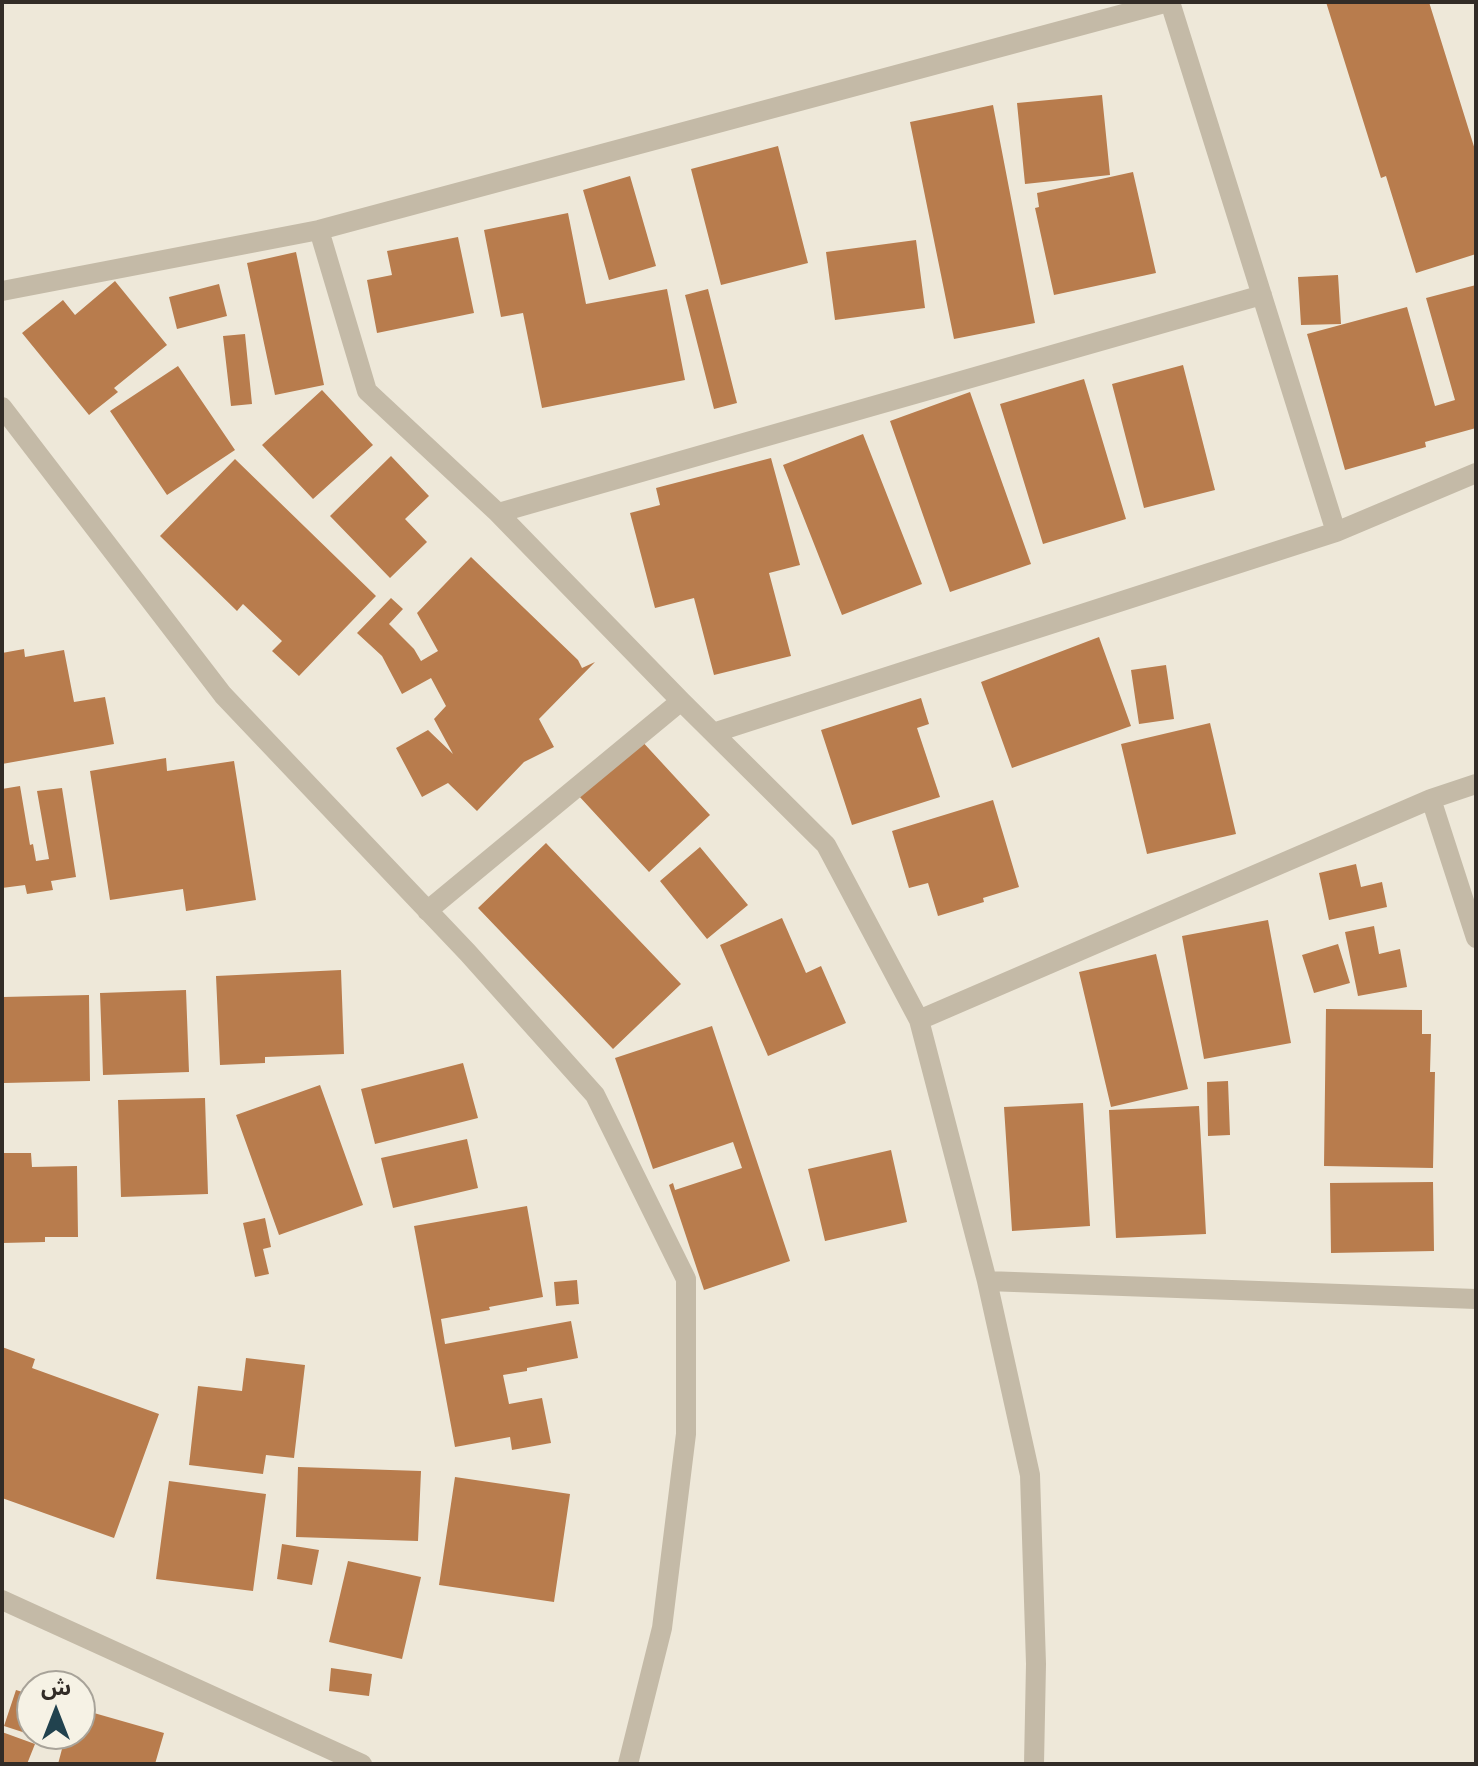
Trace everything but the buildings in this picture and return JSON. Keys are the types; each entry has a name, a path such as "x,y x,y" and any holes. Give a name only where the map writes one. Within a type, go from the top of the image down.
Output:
{"street":[{"path":"2,291 319,230 1169,2 1336,532"},
{"path":"319,230 367,391 498,513 826,845 919,1020 987,1281 1030,1475 1036,1664 1034,1764"},
{"path":"498,513 1262,295"},
{"path":"2,407 223,695 468,953 595,1095 686,1279 686,1434 662,1628 628,1764"},
{"path":"713,733 1336,532 1476,473"},
{"path":"427,911 681,701"},
{"path":"919,1020 1431,799 1476,784"},
{"path":"1431,799 1476,938"},
{"path":"987,1281 1476,1299"},
{"path":"2,1600 362,1764"}]}
